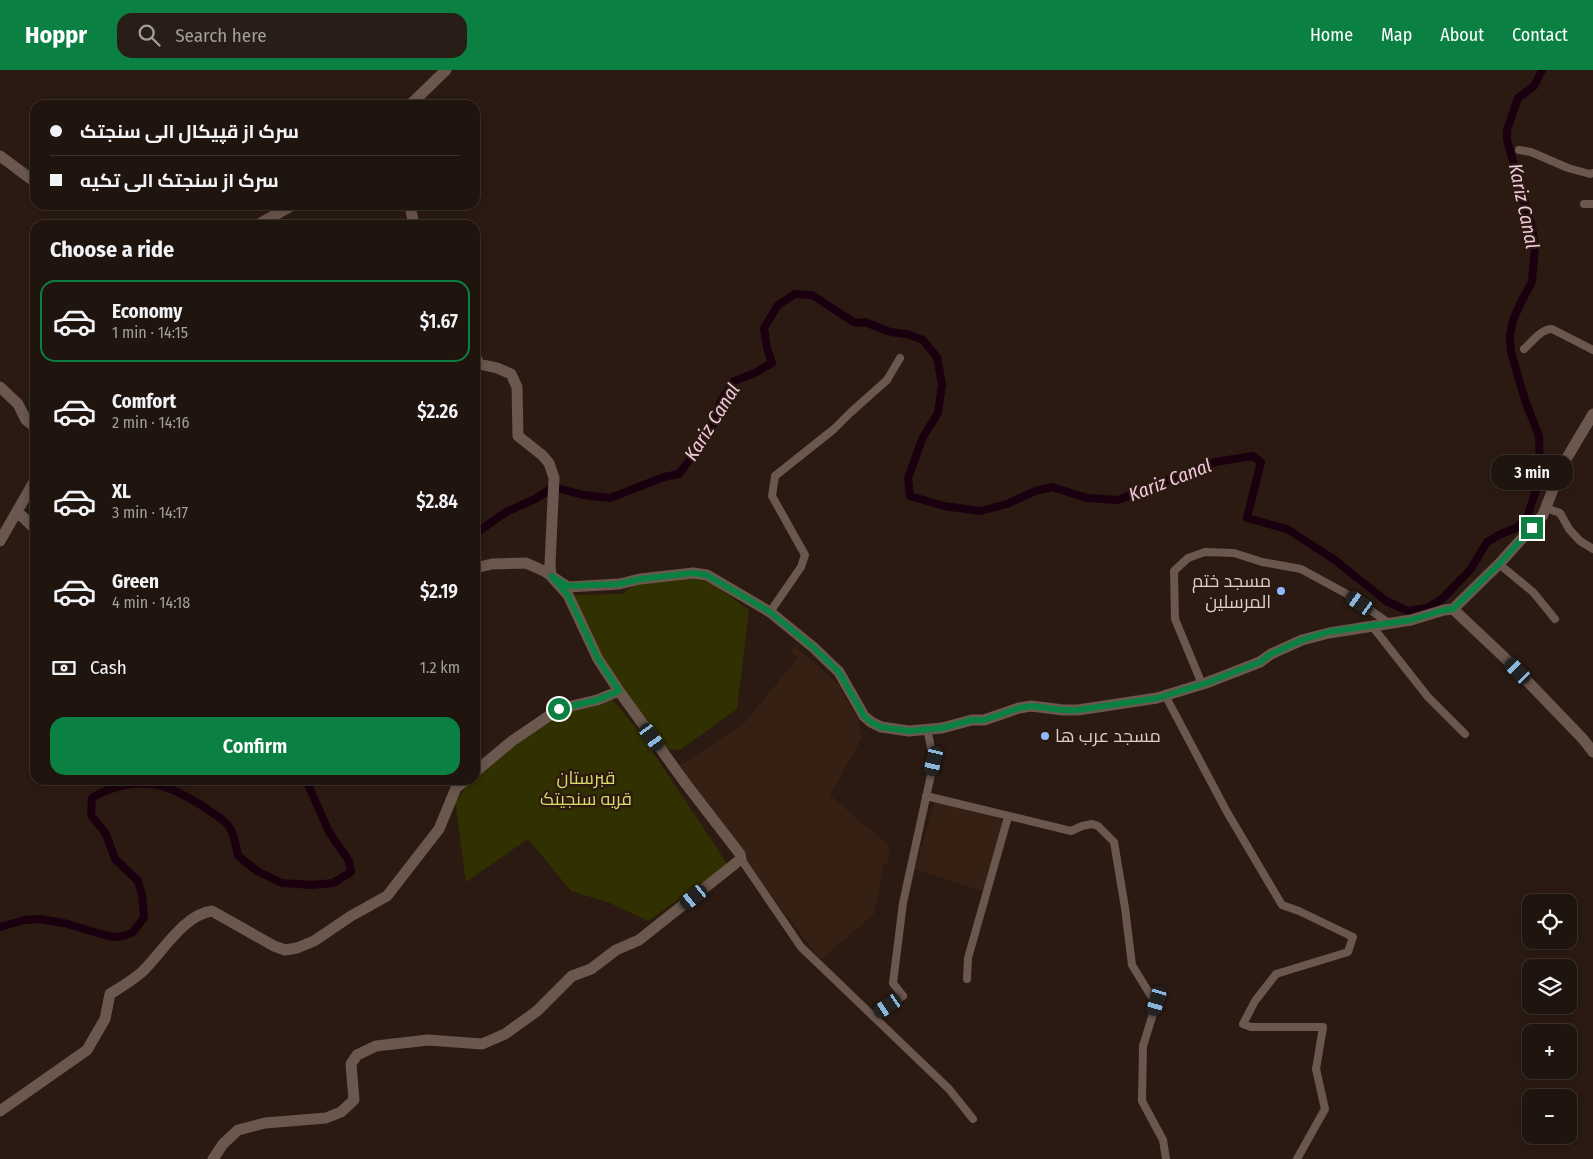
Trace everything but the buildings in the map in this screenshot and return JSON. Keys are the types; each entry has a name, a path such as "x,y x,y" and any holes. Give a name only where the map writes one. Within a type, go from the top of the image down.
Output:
{"street":[{"path":"415,100 446,70"},
{"path":"1519,150 1531,152 1568,168 1590,174 1593,173"},
{"path":"0,156 30,178"},
{"path":"265,220 284,210"},
{"path":"1524,349 1544,331 1552,329 1593,350"},
{"path":"770,612 800,567 804,556 772,496 775,476 834,429 887,380 900,358"},
{"path":"480,364 497,368 511,374 517,386 518,436 549,463 554,478 551,576 568,595 598,659 686,784 740,854 741,859 801,947 949,1089 973,1119"},
{"path":"0,387 18,404 26,420 30,423"},
{"path":"480,567 492,564 526,563 568,586 619,584 640,579 693,573 707,575 770,612 813,647 839,672 864,716 881,727 909,731 942,728 972,720 984,720 1019,708 1032,706 1078,710 1124,704 1202,684 1260,662 1271,654 1302,640 1328,632 1411,620 1453,609 1499,564 1543,516 1562,466 1593,414"},
{"path":"0,541 30,489"},
{"path":"1546,508 1560,514 1569,529 1580,541 1593,549"},
{"path":"17,511 30,524"},
{"path":"1202,684 1175,619 1174,571 1188,558 1205,552 1234,553 1262,562 1301,569 1345,593 1389,623"},
{"path":"1499,564 1533,592 1555,618"},
{"path":"1453,609 1505,658 1593,752"},
{"path":"1372,626 1428,697 1465,734"},
{"path":"480,768 512,741 559,709 597,700 619,691"},
{"path":"1165,695 1227,812 1282,905 1299,911 1353,937 1348,952 1276,974 1255,1001 1243,1024 1251,1026 1323,1027 1316,1069 1325,1109 1297,1159"},
{"path":"873,1016 903,996 893,983 903,903 934,761 927,729"},
{"path":"0,1111 87,1050 105,1018 110,994 142,972 164,946 203,912 212,911 274,946 285,950 297,948 314,941 351,916 387,896 440,829 456,788 460,785"},
{"path":"926,796 1071,831 1092,824 1098,826 1114,842 1126,908 1132,965 1151,996 1157,1001 1143,1046 1142,1101 1163,1140 1166,1159"},
{"path":"967,979 968,958 1008,816"},
{"path":"213,1159 223,1144 238,1130 266,1124 326,1118 340,1112 354,1100 351,1064 357,1055 376,1046 428,1040 482,1044 505,1034 537,1011 572,976 591,969 616,950 639,940 741,859"}],"shaded area":[{"path":"795,646 838,684 858,720 862,738 830,795 889,846 888,864 884,863 874,914 821,960 776,902 678,767 744,723 798,658 790,652"},
{"path":"935,802 1001,819 1003,823 984,892 915,869"}],"green space":[{"name":"قبرستان قریه سنجیتک","path":"686,577 711,582 749,610 737,709 680,750 668,749 600,670 568,595 622,594 634,585"},
{"name":"قبرستان قریه سنجیتک","path":"610,697 639,731 728,865 648,921 610,903 571,891 528,839 466,882 455,801 468,785 480,785 480,773 551,716"}],"waterway":[{"name":"Kariz Canal","path":"480,530 506,512 535,499 554,487 583,495 610,498 664,477 679,474 688,462 697,444 716,421 720,403 734,381 755,373 772,363 767,348 764,328 778,305 795,294 812,295 855,323 865,322 890,332 907,334 923,340 937,357 942,385 938,413 923,437 908,478 910,496 944,506 980,511 1007,504 1035,491 1052,487 1087,498 1118,500 1215,462 1253,456 1261,462 1247,518 1287,529 1335,560 1386,601 1408,611 1427,608 1442,599 1470,570 1487,542 1518,527 1527,517 1540,479 1539,436 1525,400 1511,352 1510,335 1513,320 1532,282 1535,246 1532,228 1507,140 1507,130 1518,98 1534,86 1542,70"},
{"name":"Kariz Canal","path":"0,927 25,920 39,919 64,923 108,936 119,937 132,933 144,918 142,895 138,881 115,859 106,834 91,815 92,798 113,788 128,785"},
{"name":"Kariz Canal","path":"157,785 177,792 201,805 226,823 231,830 238,856 257,871 282,883 312,885 333,883 351,872 349,861 329,832 308,785"}],"place":[{"name":"مسجد ختم المرسلین","path":"1281,591"},
{"name":"مسجد عرب ها","path":"1045,736"}],"route":[{"path":"559,709 597,700 619,691 598,659 568,595 551,576 568,586 619,584 640,579 693,573 707,575 770,612 813,647 839,672 864,716 871,722 881,727 909,731 942,728 972,720 984,720 1019,708 1032,706 1048,709 1078,710 1158,698 1206,683 1260,662 1271,654 1302,640 1328,632 1411,620 1453,609 1499,564 1532,528"}]}
